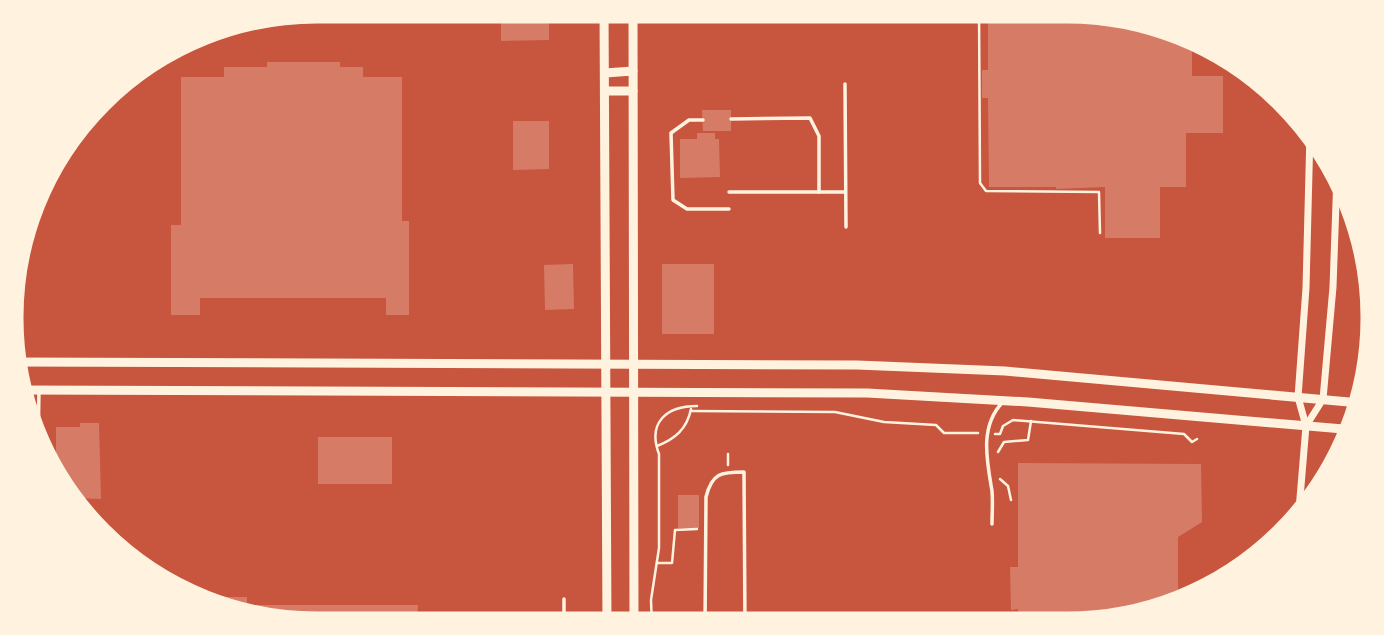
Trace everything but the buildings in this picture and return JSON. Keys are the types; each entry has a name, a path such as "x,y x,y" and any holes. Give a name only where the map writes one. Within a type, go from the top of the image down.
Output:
{"street":[{"path":"604,19 607,616"},
{"path":"633,19 634,616"},
{"path":"606,73 633,71"},
{"path":"606,91 633,92"},
{"path":"1300,503 1306,426 1298,397 1306,288 1310,146"},
{"path":"1306,426 1323,399 1336,191"},
{"path":"23,362 857,365 966,369 1353,402"},
{"path":"28,390 836,392 1005,400 1343,429"}],"lane":[{"path":"845,84 846,227"},
{"path":"731,119 810,118 819,136 819,192"},
{"path":"703,120 689,120 671,133 673,200 687,209 729,209"},
{"path":"729,192 845,192"},
{"path":"38,422 39,390"},
{"path":"992,524 992,494 986,450 994,411 1005,400"},
{"path":"705,616 705,529 709,485 715,477 724,472 744,472 745,616"},
{"path":"564,599 564,616"}],"path":[{"path":"979,19 980,183 986,191 1099,192 1100,233"},
{"path":"656,447 680,433 688,422 692,409 697,406"},
{"path":"652,616 651,600 657,563 659,466 655,430 662,419 677,408 835,412 890,423 936,425 944,433 1000,434 1003,426 1013,420 1185,434 1192,442 1197,439"},
{"path":"997,456 999,447 1004,442 1028,440 1031,421"},
{"path":"998,471 1002,483 1008,486 1011,500"},
{"path":"657,563 671,563 675,530 705,529"}]}
